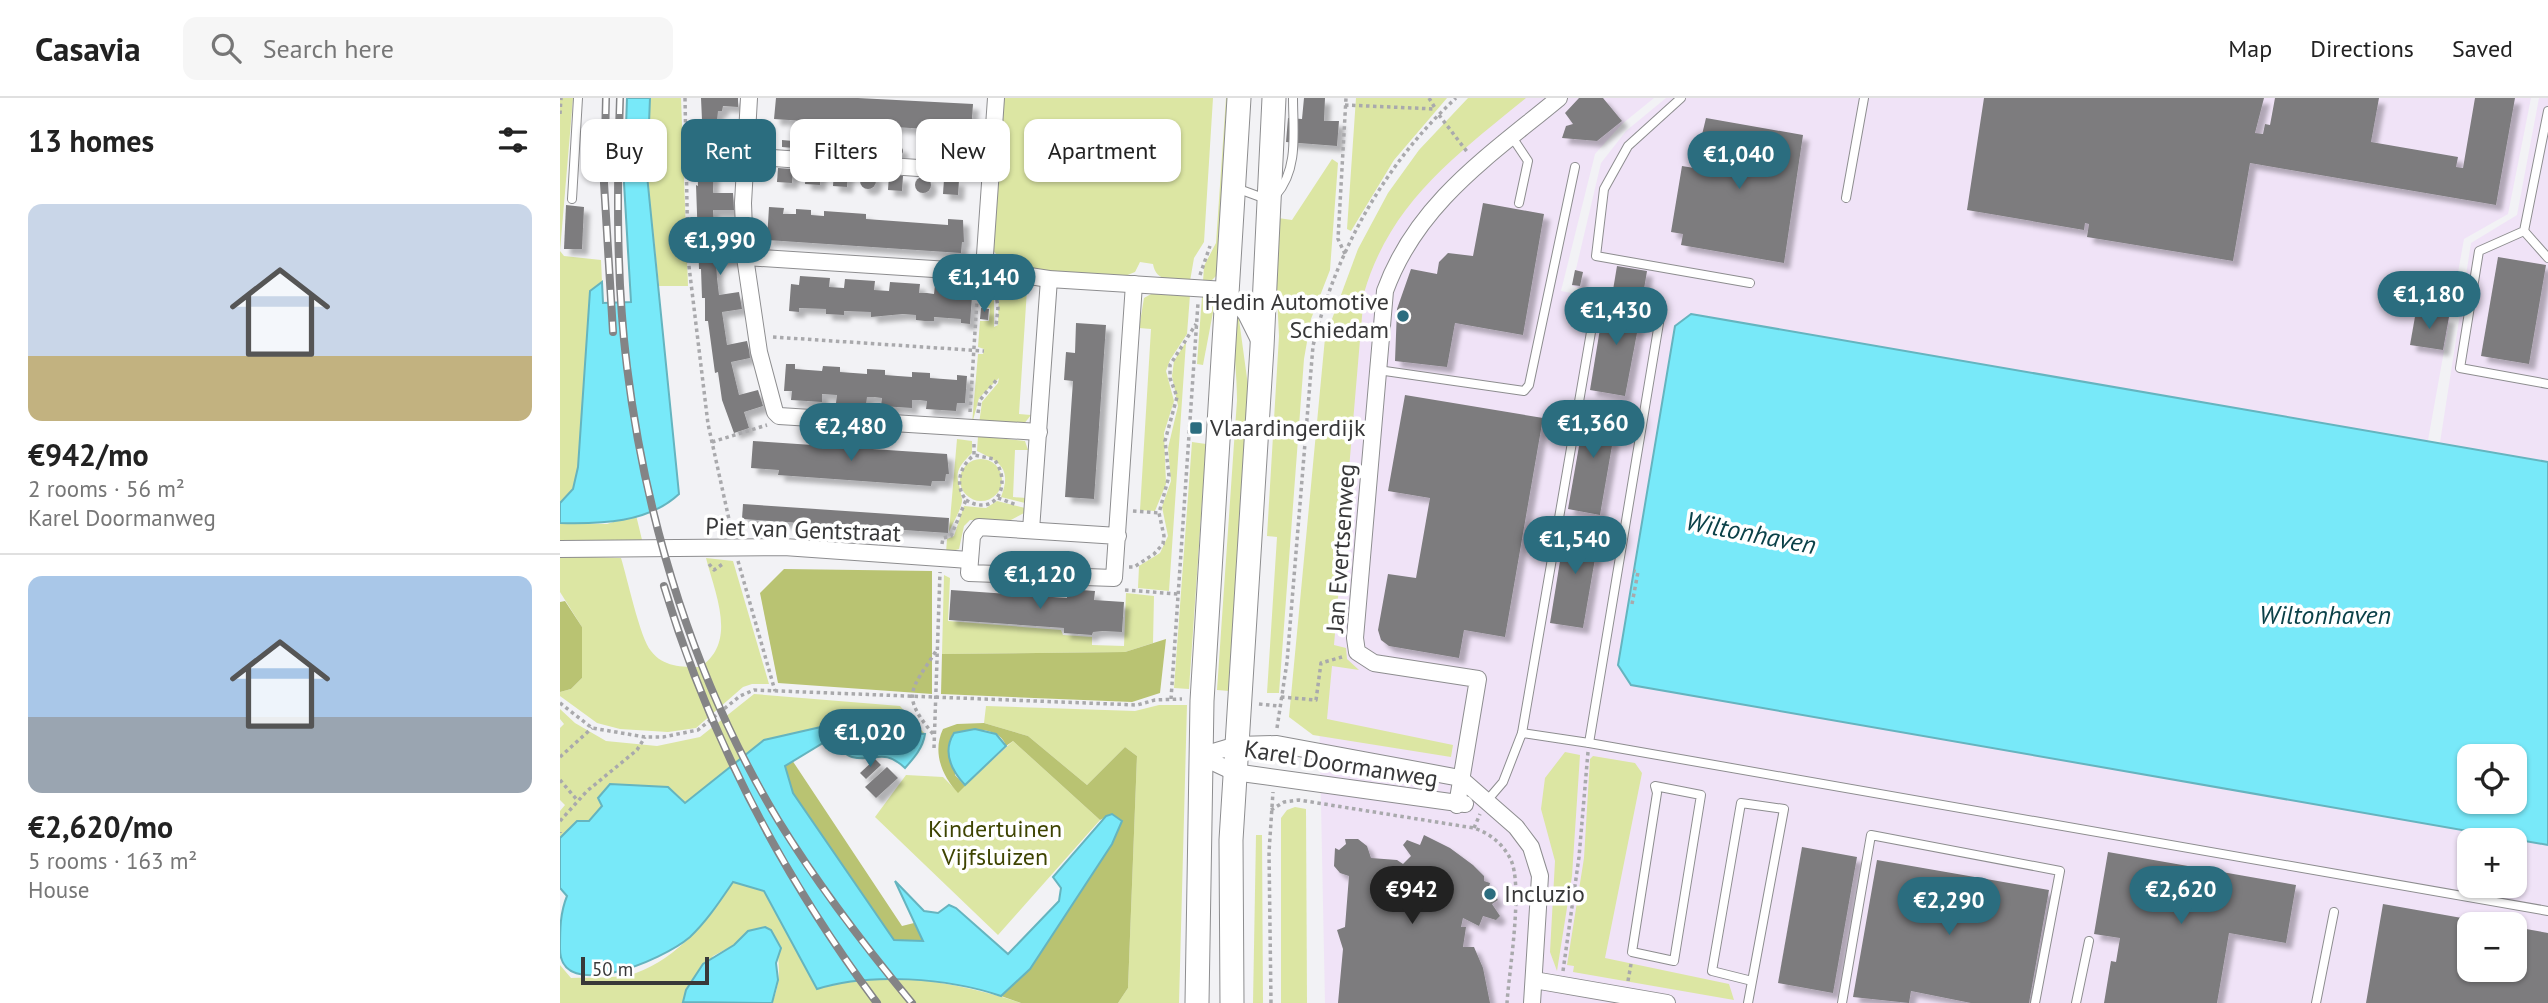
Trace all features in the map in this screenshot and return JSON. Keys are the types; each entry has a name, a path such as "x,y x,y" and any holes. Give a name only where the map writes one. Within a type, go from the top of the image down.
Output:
{"main road":[{"path":"1197,1003 1200,756 1239,98"},
{"path":"1232,1003 1231,839 1234,772 1262,347 1273,98"}],"street":[{"path":"748,119 749,98"},
{"path":"995,119 996,98"},
{"name":"Jan Evertsenweg","path":"1457,805 1478,679 1374,663 1357,652 1355,638 1385,291 1404,246 1453,186 1559,98"},
{"path":"776,158 916,168"},
{"path":"745,182 745,257 762,364 772,408 779,416 1039,432"},
{"path":"985,270 990,182"},
{"path":"745,257 985,270 1049,279 1226,290 1246,313 1262,347"},
{"path":"1031,530 1049,279"},
{"path":"1118,536 979,527 972,536 969,573 1115,573 1118,536 1134,284"},
{"name":"Piet van Gentstraat","path":"560,550 735,547 969,560"},
{"name":"Karel Doormanweg","path":"1200,756 1237,745 1277,744 1460,778 1485,803 1516,827 1531,847 1539,876 1532,1003"},
{"name":"Karel Doormanweg","path":"1200,756 1234,772 1457,805 1485,803"},
{"path":"1534,980 1667,1003"}],"lane":[{"path":"572,199 578,98"},
{"path":"1234,187 1270,201 1288,181 1293,155 1293,98"},
{"path":"1681,98 1628,146 1604,189 1596,256 1750,283"},
{"path":"1846,198 1864,98"},
{"path":"2524,231 2545,141 2548,111"},
{"path":"1511,137 1528,161 1519,203"},
{"path":"1378,370 1524,391 1529,385 1575,167"},
{"path":"2524,231 2548,258"},
{"path":"2524,231 2479,251 2459,368 2548,384"},
{"path":"1485,803 1503,782 1522,733 1596,303"},
{"path":"1589,744 1660,317"},
{"path":"1522,733 2548,911"},
{"path":"1655,786 1701,795 1674,961 1632,952 1657,793 1655,786"},
{"path":"1748,1003 1784,808 1741,803 1712,971 1752,981"},
{"path":"1842,1003 1871,835 2060,871 2035,1003"},
{"path":"2316,1003 2334,912"},
{"path":"2077,1003 2088,941"}],"path":[{"path":"560,114 561,98"},
{"path":"685,98 688,258 712,442 735,547 775,691"},
{"path":"1345,254 1338,239 1346,98"},
{"path":"1429,98 1477,165"},
{"path":"1278,706 1287,662 1313,346 1323,304 1375,196 1438,114 1456,98"},
{"path":"1345,105 1435,109"},
{"path":"560,703 592,728 645,737 698,730 746,691 1137,705 1171,699 1200,266 1213,239"},
{"path":"985,270 998,308 996,327"},
{"path":"974,455 974,350 985,270"},
{"path":"1178,594 1126,590 1115,573 1134,566 1159,550 1164,536 1159,513 1168,484 1165,441 1177,397 1170,378 1170,365 1197,322"},
{"path":"769,337 984,351"},
{"path":"972,428 980,400 998,378"},
{"path":"712,442 772,423 779,416"},
{"path":"974,455 994,459 1003,476 1003,487 998,497 990,503 980,505 966,500 961,493 961,474 965,462 974,455"},
{"path":"934,748 943,538 951,536 966,500"},
{"path":"1119,510 1159,513"},
{"path":"1632,604 1638,572 1634,571"},
{"path":"934,736 911,705 911,698 914,687 937,649"},
{"path":"1280,697 1316,700 1321,663 1357,652"},
{"path":"560,757 592,728"},
{"path":"560,821 578,801 637,750 645,737"},
{"path":"1561,984 1579,857 1589,744"},
{"path":"560,780 578,801"},
{"name":"Karel Doormanweg","path":"1271,1003 1271,810 1284,802 1299,800 1474,828 1496,839 1511,859 1516,881 1507,1003"},
{"path":"1626,996 1632,952"}],"shaded area":[{"path":"1498,98 1654,98 1622,124 1595,154 1561,291 1676,313 1572,286 1601,163 1626,131 1666,98 2531,98 2508,214 2464,239 2427,446 1627,663 2486,828 2457,828 2457,898 2527,898 2527,836 2548,840 2548,1003 1325,1003 1319,705 1365,270 1407,196"},
{"path":"2539,98 2548,98 2548,468 2439,449 2471,243 2517,215"}],"green space":[{"path":"560,98 573,98 560,251"},
{"path":"650,98 681,98 681,182 684,182 688,286 659,286 648,182 667,182 667,119 649,119"},
{"path":"1004,98 1213,98 1204,242 1194,258 1190,281 1162,277 1153,264 1140,262 1135,272 1125,276 1008,269 992,249 997,182 1010,182 1010,119 1002,119"},
{"path":"1226,98 1231,98 1218,274 1210,282 1203,282 1204,266 1216,243"},
{"path":"1356,98 1447,98 1394,160 1351,231 1347,229"},
{"path":"1468,98 1526,98 1451,161 1408,207 1390,233 1364,293 1334,645 1346,648 1347,659 1359,670 1332,666 1327,719 1453,745 1451,757 1313,735 1289,717 1325,338 1358,249 1388,193 1419,150"},
{"path":"1332,159 1338,163 1330,270 1311,319 1304,359 1279,693 1267,693 1277,537 1267,536 1279,336 1276,276 1278,218 1292,220"},
{"path":"560,251 564,256 601,260 602,282 574,513 560,512"},
{"path":"982,283 994,285 994,327 998,325 999,286 1027,289 1019,414 1031,415 1023,425 979,424 982,402 999,378 979,398 972,424 978,354 983,354 984,349 978,347 980,321 989,321 990,308 980,306"},
{"path":"1153,293 1190,295 1187,334 1166,371 1174,401 1164,433 1166,484 1155,511 1140,510 1151,329 1139,328 1144,298"},
{"path":"1202,296 1210,300 1214,307 1203,365 1197,364"},
{"path":"1238,312 1249,393 1229,691 1217,690 1237,400 1234,313"},
{"path":"1186,342 1169,591 1138,588 1139,566 1160,553 1168,536 1162,507 1171,481 1168,448 1178,406 1172,376 1174,361"},
{"path":"978,436 1025,441 1028,450 1015,450 1013,497 1026,498 1025,503 1001,497 1005,479 1002,467 977,451"},
{"path":"957,439 972,441 972,453 959,470 962,502 949,532"},
{"path":"1192,442 1206,444 1189,689 1174,688"},
{"path":"981,459 996,465 1002,480 996,495 981,501 966,495 960,480 966,465"},
{"path":"997,501 1025,508 1024,513 1009,521 970,520 964,526 959,549 946,553 947,539 954,536 964,506 986,508"},
{"path":"636,515 643,544 560,542 560,523 607,524"},
{"path":"560,556 621,558 638,621 651,651 667,663 693,667 700,667 712,657 721,631 718,602 706,558 733,561 769,684 743,687 696,728 668,732 620,729 597,723 560,696 560,692 571,689 582,678 582,627 560,592"},
{"path":"784,569 932,571 932,694 778,683 760,593"},
{"path":"944,575 950,578 948,621 1061,630 1063,635 1092,637 1092,645 1124,646 1126,593 1154,596 1153,643 1125,652 942,654"},
{"path":"565,601 582,627 582,678 571,689 560,692 560,602"},
{"path":"1166,639 1160,693 1132,702 941,694 942,654 1125,652"},
{"path":"754,694 900,706 925,734 899,731 851,715 834,724 764,740 685,804 668,787 610,784 602,805 589,821 577,821 560,838 560,811 565,805 560,800 560,728 564,724 560,719 560,709 575,723 606,741 657,746 700,737"},
{"path":"1159,705 1187,705 1179,1003 1118,1003 1128,988 1137,756 1125,747 1087,785 1028,736 984,723 986,706 1135,711"},
{"path":"984,723 1028,736 1087,785 1125,747 1137,756 1128,988 1118,1003 1021,1003 1001,996 1030,969 1112,844 1122,821 1112,814 1100,820 1013,741 1006,746 998,735 984,730 954,733 955,775 965,786 958,793 947,779 940,763 938,746 943,729 957,724"},
{"name":"Kindertuinen Vijfsluizen","path":"1013,741 1100,820 998,935 875,817 906,775 943,777 958,792"},
{"path":"1565,752 1580,755 1572,876 1557,971 1550,952 1555,861 1541,809 1545,778"},
{"path":"1593,756 1635,763 1642,773 1605,958 1729,984 1734,1000 1573,972 1574,966 1567,965 1584,858 1590,759"},
{"path":"792,760 902,926 914,923 923,941 894,940 793,793 785,765"},
{"path":"1295,807 1306,809 1307,1003 1281,1003 1281,818 1287,810"},
{"path":"1256,835 1262,835 1263,1003 1253,1003"},
{"path":"732,882 764,891 817,989 867,979 919,980 971,989 1021,1003 772,1003 779,968 773,934 748,931 734,945 713,956 684,1003 560,1003 560,965 571,978 620,976 651,967 692,936"}],"water":[{"path":"627,98 650,98 649,119 626,119"},
{"path":"648,182 679,494 653,511 623,520 560,523 560,503 573,489 578,467 590,291 602,282 603,303 631,302 624,183"},
{"name":"Wiltonhaven","path":"1691,314 2548,462 2548,845 2527,841 2527,828 2457,829 1631,685 1618,665 1675,326"},
{"path":"851,715 899,732 925,734 922,744 905,768 891,758 849,756 828,740 785,766 793,793 894,940 923,941 895,881 924,911 938,913 949,905 956,908 1008,954 1059,901 1061,888 1053,877 1106,816 1112,814 1122,821 1112,844 1030,969 1001,996 957,985 909,979 860,980 817,989 764,891 733,882 708,918 690,937 658,957 637,966 594,975 576,973 564,965 560,935 567,896 560,888 560,838 577,821 589,821 602,806 598,798 610,784 668,787 685,803 764,740 834,724"},
{"path":"975,729 996,734 1006,746 965,785 950,761 950,740 954,733"},
{"path":"765,927 771,930 781,948 776,963 778,980 772,1003 683,1002 686,990 703,964 734,945 748,931"}],"building":[{"path":"701,98 738,98 738,107 723,106 722,111 718,111 717,119 702,119"},
{"path":"776,98 858,98 973,104 972,119 916,119 916,128 902,127 902,119 774,119"},
{"path":"1304,98 1325,98 1324,121 1339,121 1337,146 1286,142 1288,118 1302,119"},
{"path":"1579,98 1603,98 1622,121 1597,141 1562,138 1566,126 1573,124 1565,113"},
{"path":"1984,98 2264,98 2255,133 2263,134 2265,124 2270,125 2275,98 2379,98 2371,142 2458,157 2456,167 2463,168 2475,98 2515,98 2496,205 2250,163 2233,261 2087,237 2089,224 2085,223 2084,230 1967,210"},
{"path":"1706,118 1803,135 1784,263 1681,245 1683,234 1671,232 1682,166 1694,168"},
{"path":"782,140 790,141 790,148 782,147"},
{"path":"778,168 790,169 792,183 777,182"},
{"path":"903,176 902,191 888,190 889,182 902,182"},
{"path":"916,180 931,182 931,188 926,193 920,193 915,188"},
{"path":"698,182 713,182 713,193 733,193 734,210 713,210 715,244 735,242 736,260 716,261 719,295 739,292 742,309 722,312 727,345 747,341 750,358 731,362 739,395 758,390 763,406 744,412 749,428 734,433 722,400 718,372 715,373 708,321 705,321 705,298 702,298 699,269 696,185 698,186"},
{"path":"805,182 820,182 820,185"},
{"path":"833,182 847,182 847,187 833,186"},
{"path":"876,182 871,189 865,189 860,184"},
{"path":"944,182 959,182 958,195 943,194"},
{"path":"1483,203 1544,214 1523,335 1455,323 1447,367 1395,361 1397,309 1411,269 1437,274 1439,262 1448,253 1473,256"},
{"path":"566,205 584,207 582,249 564,249"},
{"path":"769,207 784,208 783,214 796,214 796,209 811,210 811,215 824,216 824,211 866,214 866,219 948,225 948,219 963,220 964,242 961,253 767,240"},
{"path":"2498,257 2546,265 2529,364 2481,356"},
{"path":"1617,266 1647,271 1642,301 1612,296"},
{"path":"1575,270 1583,272 1580,286 1572,285"},
{"path":"800,276 830,278 829,287 844,288 845,279 875,281 874,290 889,291 890,282 920,284 919,293 934,294 935,285 965,287 964,296 972,296 970,324 961,323 961,319 934,317 934,321 916,320 916,315 903,314 871,317 871,312 844,311 844,315 826,314 826,309 799,308 799,312 789,311 791,284 799,285"},
{"path":"1605,298 1642,307 1625,396 1590,390"},
{"path":"981,308 989,309 988,320 980,319"},
{"path":"2416,311 2449,317 2443,350 2410,345"},
{"path":"1076,323 1106,325 1094,499 1065,497 1073,381 1064,380 1066,352 1075,353"},
{"path":"786,364 795,364 795,369 822,371 823,366 840,367 840,372 867,374 867,369 885,370 885,375 912,377 912,372 930,373 930,378 957,380 957,375 967,376 965,403 957,403 956,411 926,409 927,401 919,400 912,400 912,408 881,406 882,398 874,397 867,397 866,405 836,403 837,395 822,394 822,402 791,400 792,391 784,391"},
{"path":"1405,395 1543,418 1505,637 1464,630 1459,658 1389,646 1381,640 1378,630 1388,574 1416,578 1430,498 1388,491"},
{"path":"1586,406 1618,411 1600,515 1568,509"},
{"path":"753,441 947,454 949,474 946,474 945,481 932,481 931,486 778,475 779,470 751,468"},
{"path":"743,504 949,518 948,533 742,519"},
{"path":"1566,524 1600,530 1583,628 1550,623"},
{"path":"1067,589 1095,591 1094,600 1124,602 1122,632 1093,632 1092,635 1064,633 1064,628 949,620 951,590 1067,598"},
{"path":"875,759 881,765 866,779 860,773"},
{"path":"887,767 898,778 876,798 865,787"},
{"path":"1424,835 1450,848 1473,865 1484,876 1484,881 1490,883 1489,887 1498,900 1492,904 1500,916 1496,920 1483,916 1479,926 1463,918 1461,927 1466,927 1463,947 1474,947 1483,968 1490,1003 1338,1003 1343,949 1337,930 1345,927 1349,876 1340,873 1334,866 1335,848 1339,850 1346,844 1345,839 1358,839 1367,846 1371,858 1397,860 1403,864 1411,856 1403,845 1407,840 1420,845"},
{"path":"1802,847 1857,857 1833,993 1778,983"},
{"path":"2108,852 2296,885 2286,943 2229,933 2217,1003 2104,1003 2111,961 2116,962 2120,938 2094,934"},
{"path":"1877,860 2049,890 2029,1003 1971,1003 1911,991 1909,1003 1853,997"},
{"path":"2383,904 2457,917 2457,982 2527,982 2527,929 2548,933 2548,1003 2366,1003"}],"railway":[{"path":"606,98 604,183 613,332"},
{"path":"620,98 618,233 627,367 647,485 679,601 722,714 778,820 842,914 912,1003"},
{"path":"664,586 703,697 752,804 810,906 877,1003"}],"place":[{"name":"Hedin Automotive Schiedam","path":"1403,316"},
{"name":"Vlaardingerdijk","path":"1196,428"},
{"name":"Incluzio","path":"1490,894"}]}
